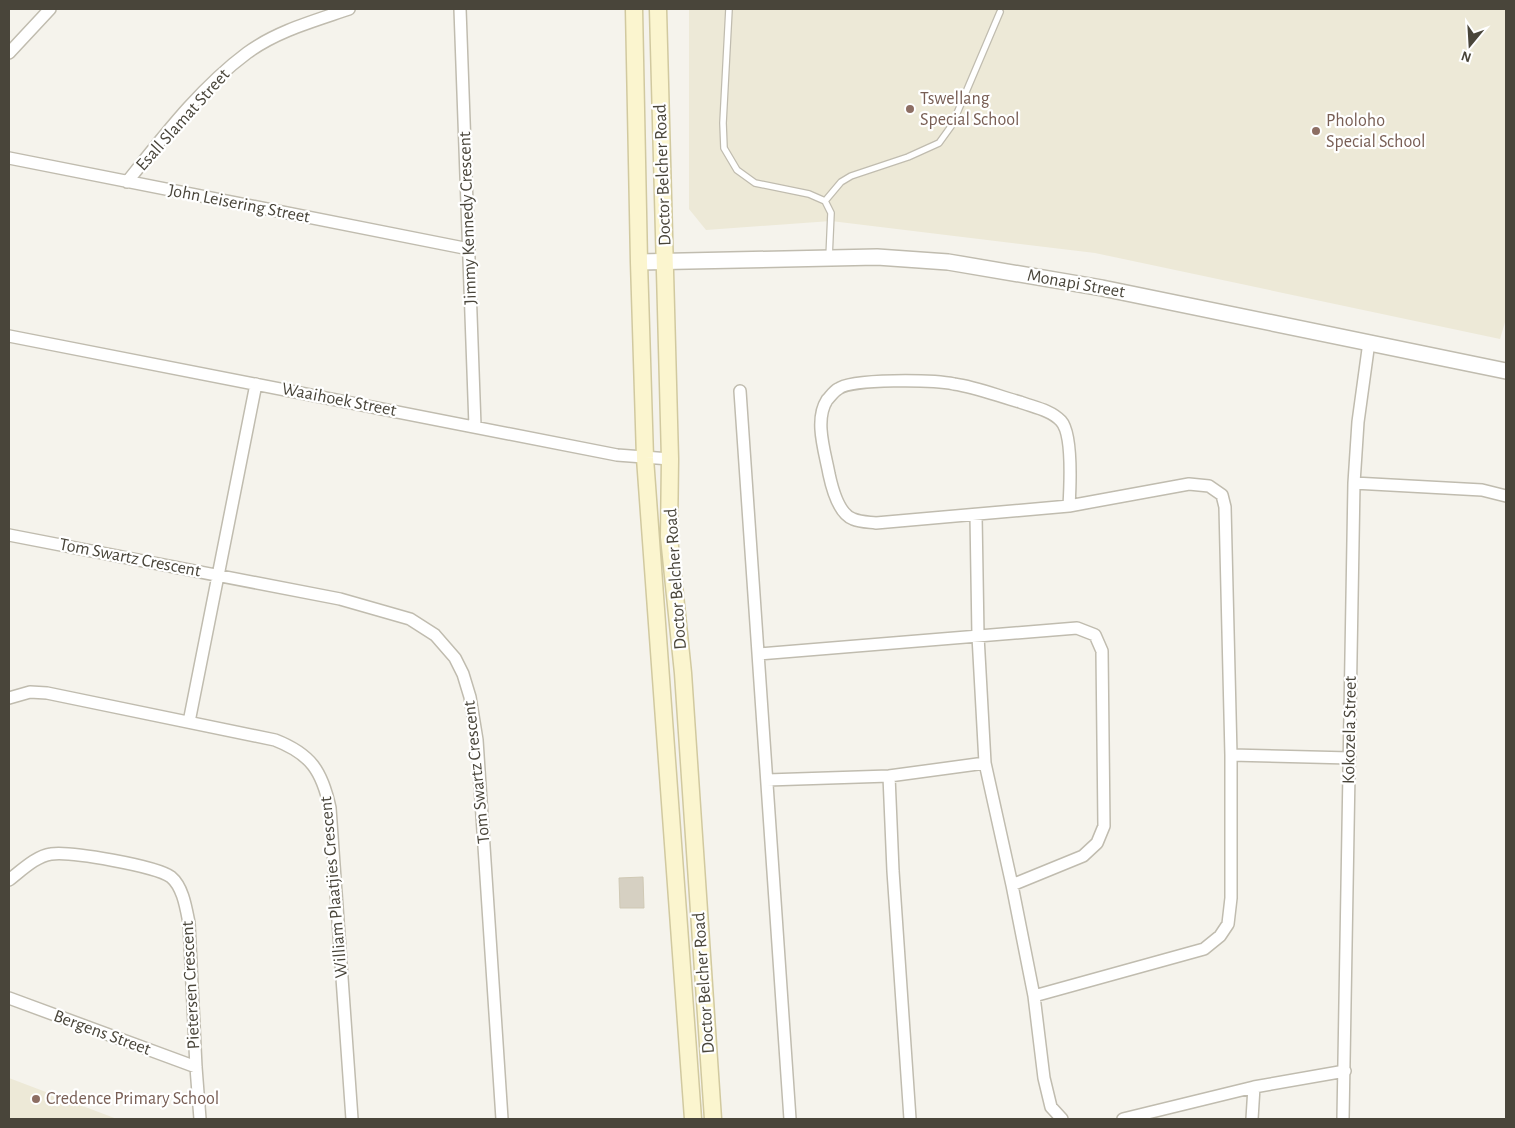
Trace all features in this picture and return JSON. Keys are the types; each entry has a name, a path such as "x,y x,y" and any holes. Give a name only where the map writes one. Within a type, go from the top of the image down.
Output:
{"main road":[{"name":"Doctor Belcher Road","path":"634,9 645,458 693,1119"},
{"name":"Doctor Belcher Road","path":"658,9 666,260 670,459 669,537 683,673 713,1119"}],"street":[{"path":"9,53 50,9"},
{"name":"Esall Slamat Street","path":"127,182 169,130 214,81 248,53 276,36 349,9"},
{"name":"Jimmy Kennedy Crescent","path":"460,9 475,426"},
{"name":"John Leisering Street","path":"9,158 469,249"},
{"name":"Monapi Street","path":"639,262 877,257 948,262 1102,288 1506,371"},
{"name":"Waaihoek Street","path":"9,336 617,455 670,459"},
{"name":"Kokozela Street","path":"1343,1119 1354,483 1358,422 1370,342"},
{"path":"1034,996 1204,949 1220,936 1228,924 1231,898 1232,756 1225,507 1222,495 1209,486 1189,484 1069,506 876,524 852,519 838,504 831,481 822,436 822,412 827,401 838,388 895,381 922,380 955,384 1004,397 1052,414 1062,422 1068,442 1071,471 1069,506"},
{"path":"190,722 256,384"},
{"path":"740,390 790,1119"},
{"path":"1354,483 1482,490 1506,496"},
{"path":"976,515 978,636 985,763 1034,996 1044,1078 1052,1107 1062,1119"},
{"name":"Tom Swartz Crescent","path":"9,535 340,598 410,619 436,635 455,658 463,674 470,696 477,740 502,1119"},
{"path":"759,654 1077,628 1095,635 1102,651 1104,826 1097,843 1083,856 1012,885"},
{"name":"William Plaatjies Crescent","path":"9,698 30,692 47,693 275,740 293,747 306,757 318,772 327,793 330,808 352,1119"},
{"path":"1232,756 1350,758"},
{"path":"767,780 889,776 985,763"},
{"path":"889,776 892,871 910,1119"},
{"name":"Pietersen Crescent","path":"9,880 34,861 49,854 65,853 156,870 171,878 180,890 186,905 189,923 200,1119"},
{"name":"Bergens Street","path":"9,998 196,1067"},
{"path":"1123,1119 1254,1087 1345,1071"},
{"path":"1252,1119 1254,1087"}],"lane":[{"path":"729,9 723,123 724,148 737,170 755,183 808,194 825,201 832,213 829,258"},
{"path":"825,201 841,182 852,176 939,143 952,125 1000,12"}],"shaded area":[{"path":"689,9 1506,9 1506,319 1500,339 1095,253 831,221 706,230 689,209"},
{"name":"Credence Primary School","path":"9,1078 117,1119 9,1119"}],"building":[{"path":"643,877 644,908 620,908 619,878"}],"place":[{"name":"Tswellang Special School","path":"910,109"},
{"name":"Pholoho Special School","path":"1316,131"},
{"name":"Credence Primary School","path":"36,1099"}]}
